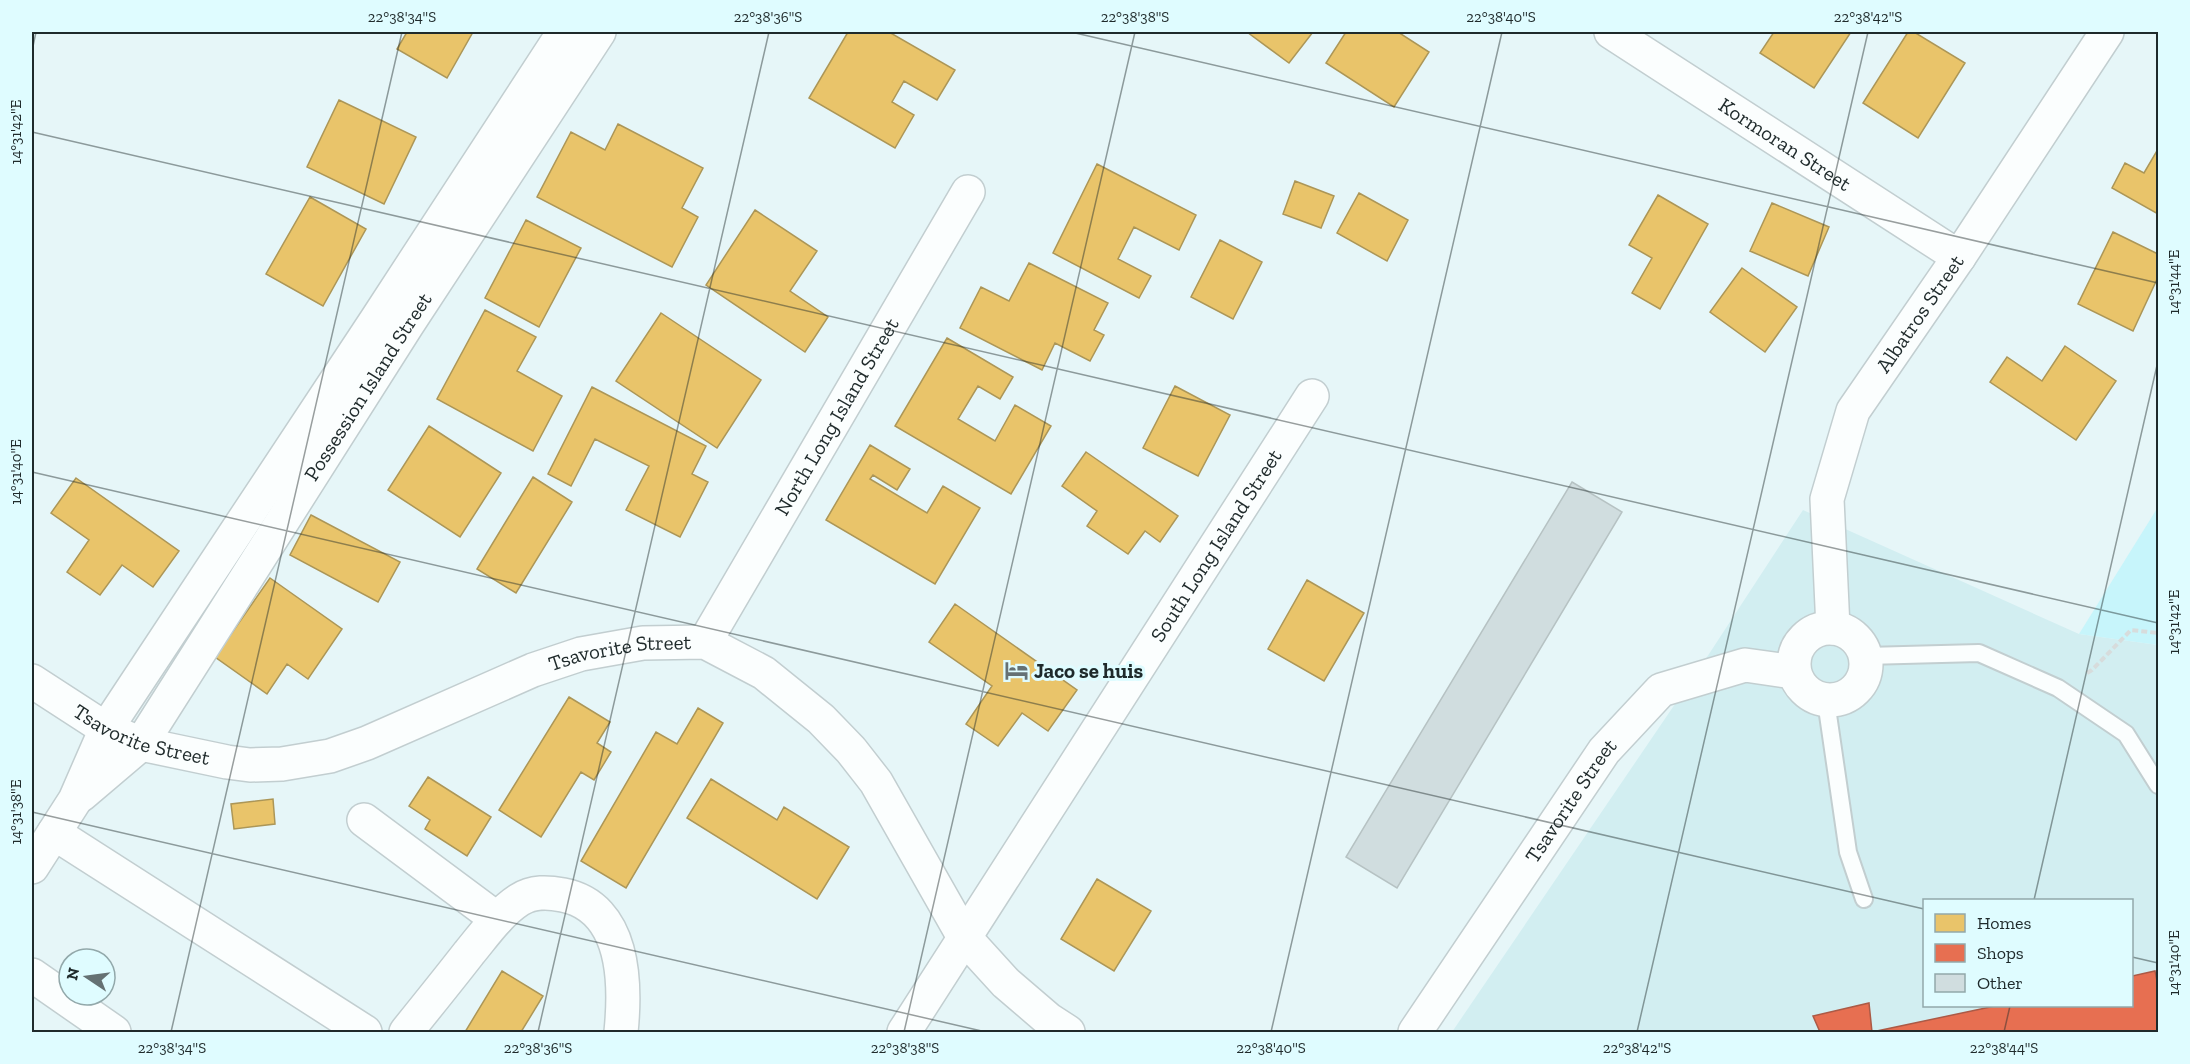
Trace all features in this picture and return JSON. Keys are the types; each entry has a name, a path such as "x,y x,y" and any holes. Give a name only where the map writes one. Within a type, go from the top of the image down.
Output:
{"street":[{"name":"Possession Island Street","path":"75,800 106,729 564,32"},
{"name":"Possession Island Street","path":"75,800 141,744 407,325 599,32"},
{"name":"Kormoran Street","path":"1611,32 1959,257"},
{"name":"Albatros Street","path":"1833,628 1827,499 1853,411 1959,257 2107,32"},
{"name":"North Long Island Street","path":"705,642 968,192"},
{"name":"South Long Island Street","path":"904,1032 1312,396"},
{"path":"1833,628 1854,637 1866,656 1864,679 1848,696 1826,701 1805,692 1794,672 1796,650 1811,632 1833,628"},
{"name":"Tsavorite Street","path":"32,681 106,729 141,744 227,762 250,765 282,764 330,756 367,743 533,670 581,654 642,644 705,642 764,673 821,719 851,750 876,782 964,937 1006,983 1048,1019 1068,1032"},
{"name":"Tsavorite Street","path":"1415,1032 1604,752 1661,690 1745,665 1794,672"},
{"path":"32,867 75,800"},
{"path":"364,820 497,918"},
{"path":"54,833 365,1032"},
{"path":"406,1032 497,918 519,900 534,893 552,893 583,900 597,911 606,925 619,955 624,999 621,1032"},
{"path":"32,975 114,1032"}],"lane":[{"path":"1866,656 1979,653 2058,688 2126,734 2158,785"},
{"path":"1826,701 1848,852 1864,899"}],"path":[{"path":"2058,688 2092,670 2131,630 2158,633"}],"shaded area":[{"path":"2158,507 2158,645 2079,634"},
{"path":"1803,510 2079,634 2158,645 2158,1032 1452,1032 1709,654"}],"building: Homes":[{"path":"407,32 473,32 447,78 397,49"},
{"path":"848,32 889,32 955,70 937,100 904,81 892,102 914,115 895,148 809,98"},
{"path":"1247,32 1313,32 1289,63"},
{"path":"1346,32 1398,32 1429,52 1394,107 1326,63"},
{"path":"1774,32 1851,32 1814,88 1760,53"},
{"path":"1908,32 1914,32 1965,63 1918,138 1863,103"},
{"path":"339,100 416,137 384,204 307,167"},
{"path":"618,124 703,168 682,208 698,217 672,267 537,197 571,132 605,150"},
{"path":"2158,149 2158,214 2112,188 2125,163 2144,173"},
{"path":"1097,164 1196,215 1179,250 1134,227 1118,259 1151,276 1139,298 1053,253"},
{"path":"1295,181 1334,196 1321,228 1283,214"},
{"path":"1359,193 1408,220 1387,261 1337,233"},
{"path":"1658,195 1708,224 1660,309 1632,293 1652,258 1629,245"},
{"path":"310,197 366,229 323,306 266,274"},
{"path":"1772,203 1829,227 1808,276 1750,251"},
{"path":"755,210 817,251 790,291 828,317 805,352 706,285"},
{"path":"526,220 581,248 539,327 485,298"},
{"path":"2113,232 2158,254 2158,277 2133,331 2078,304"},
{"path":"1220,240 1262,262 1233,319 1191,297"},
{"path":"1029,263 1108,303 1094,330 1104,335 1090,361 1055,343 1042,370 960,328 981,287 1009,301"},
{"path":"1742,268 1797,307 1765,352 1710,312"},
{"path":"485,310 536,337 517,371 562,396 533,451 437,399"},
{"path":"661,313 761,380 717,448 616,381"},
{"path":"947,338 1013,377 1000,399 978,386 958,419 995,441 1015,405 1051,426 1011,494 895,426"},
{"path":"2065,346 2116,381 2076,440 1990,382 2007,357 2042,381"},
{"path":"1175,386 1230,415 1198,476 1143,448"},
{"path":"592,387 706,446 692,474 708,482 680,537 626,510 649,466 595,439 571,486 548,474"},
{"path":"429,426 501,473 460,537 388,490"},
{"path":"870,445 910,469 897,490 873,475 870,479 927,513 943,486 980,508 935,584 826,520"},
{"path":"1086,452 1178,516 1160,542 1145,531 1128,554 1087,526 1097,511 1062,486"},
{"path":"533,477 572,502 516,593 477,569"},
{"path":"76,478 179,551 153,587 122,565 100,595 67,572 89,540 51,513"},
{"path":"311,515 400,562 378,602 290,555"},
{"path":"270,578 342,629 308,679 287,664 267,694 215,657"},
{"path":"1307,580 1364,613 1324,681 1268,649"},
{"path":"955,604 1077,690 1048,731 1022,713 998,746 966,724 992,686 929,642"},
{"path":"569,697 610,722 597,743 611,752 594,780 581,772 541,837 499,810"},
{"path":"698,708 723,723 626,888 581,861 656,732 677,744"},
{"path":"428,777 491,817 467,856 425,829 430,820 409,806"},
{"path":"711,779 777,820 784,807 849,847 817,899 687,818"},
{"path":"273,799 275,824 234,829 231,804"},
{"path":"1097,879 1151,911 1114,971 1061,939"},
{"path":"502,971 543,996 521,1032 465,1032"}],"building: Shops":[{"path":"2155,971 2158,986 2158,1032 1872,1032 1990,1007 2133,1007 2133,976"},
{"path":"1869,1003 1872,1032 1820,1032 1813,1016"}],"building: Other":[{"path":"1572,482 1622,512 1397,888 1346,857"}],"place":[{"name":"Jaco se huis","path":"1016,671"}]}
